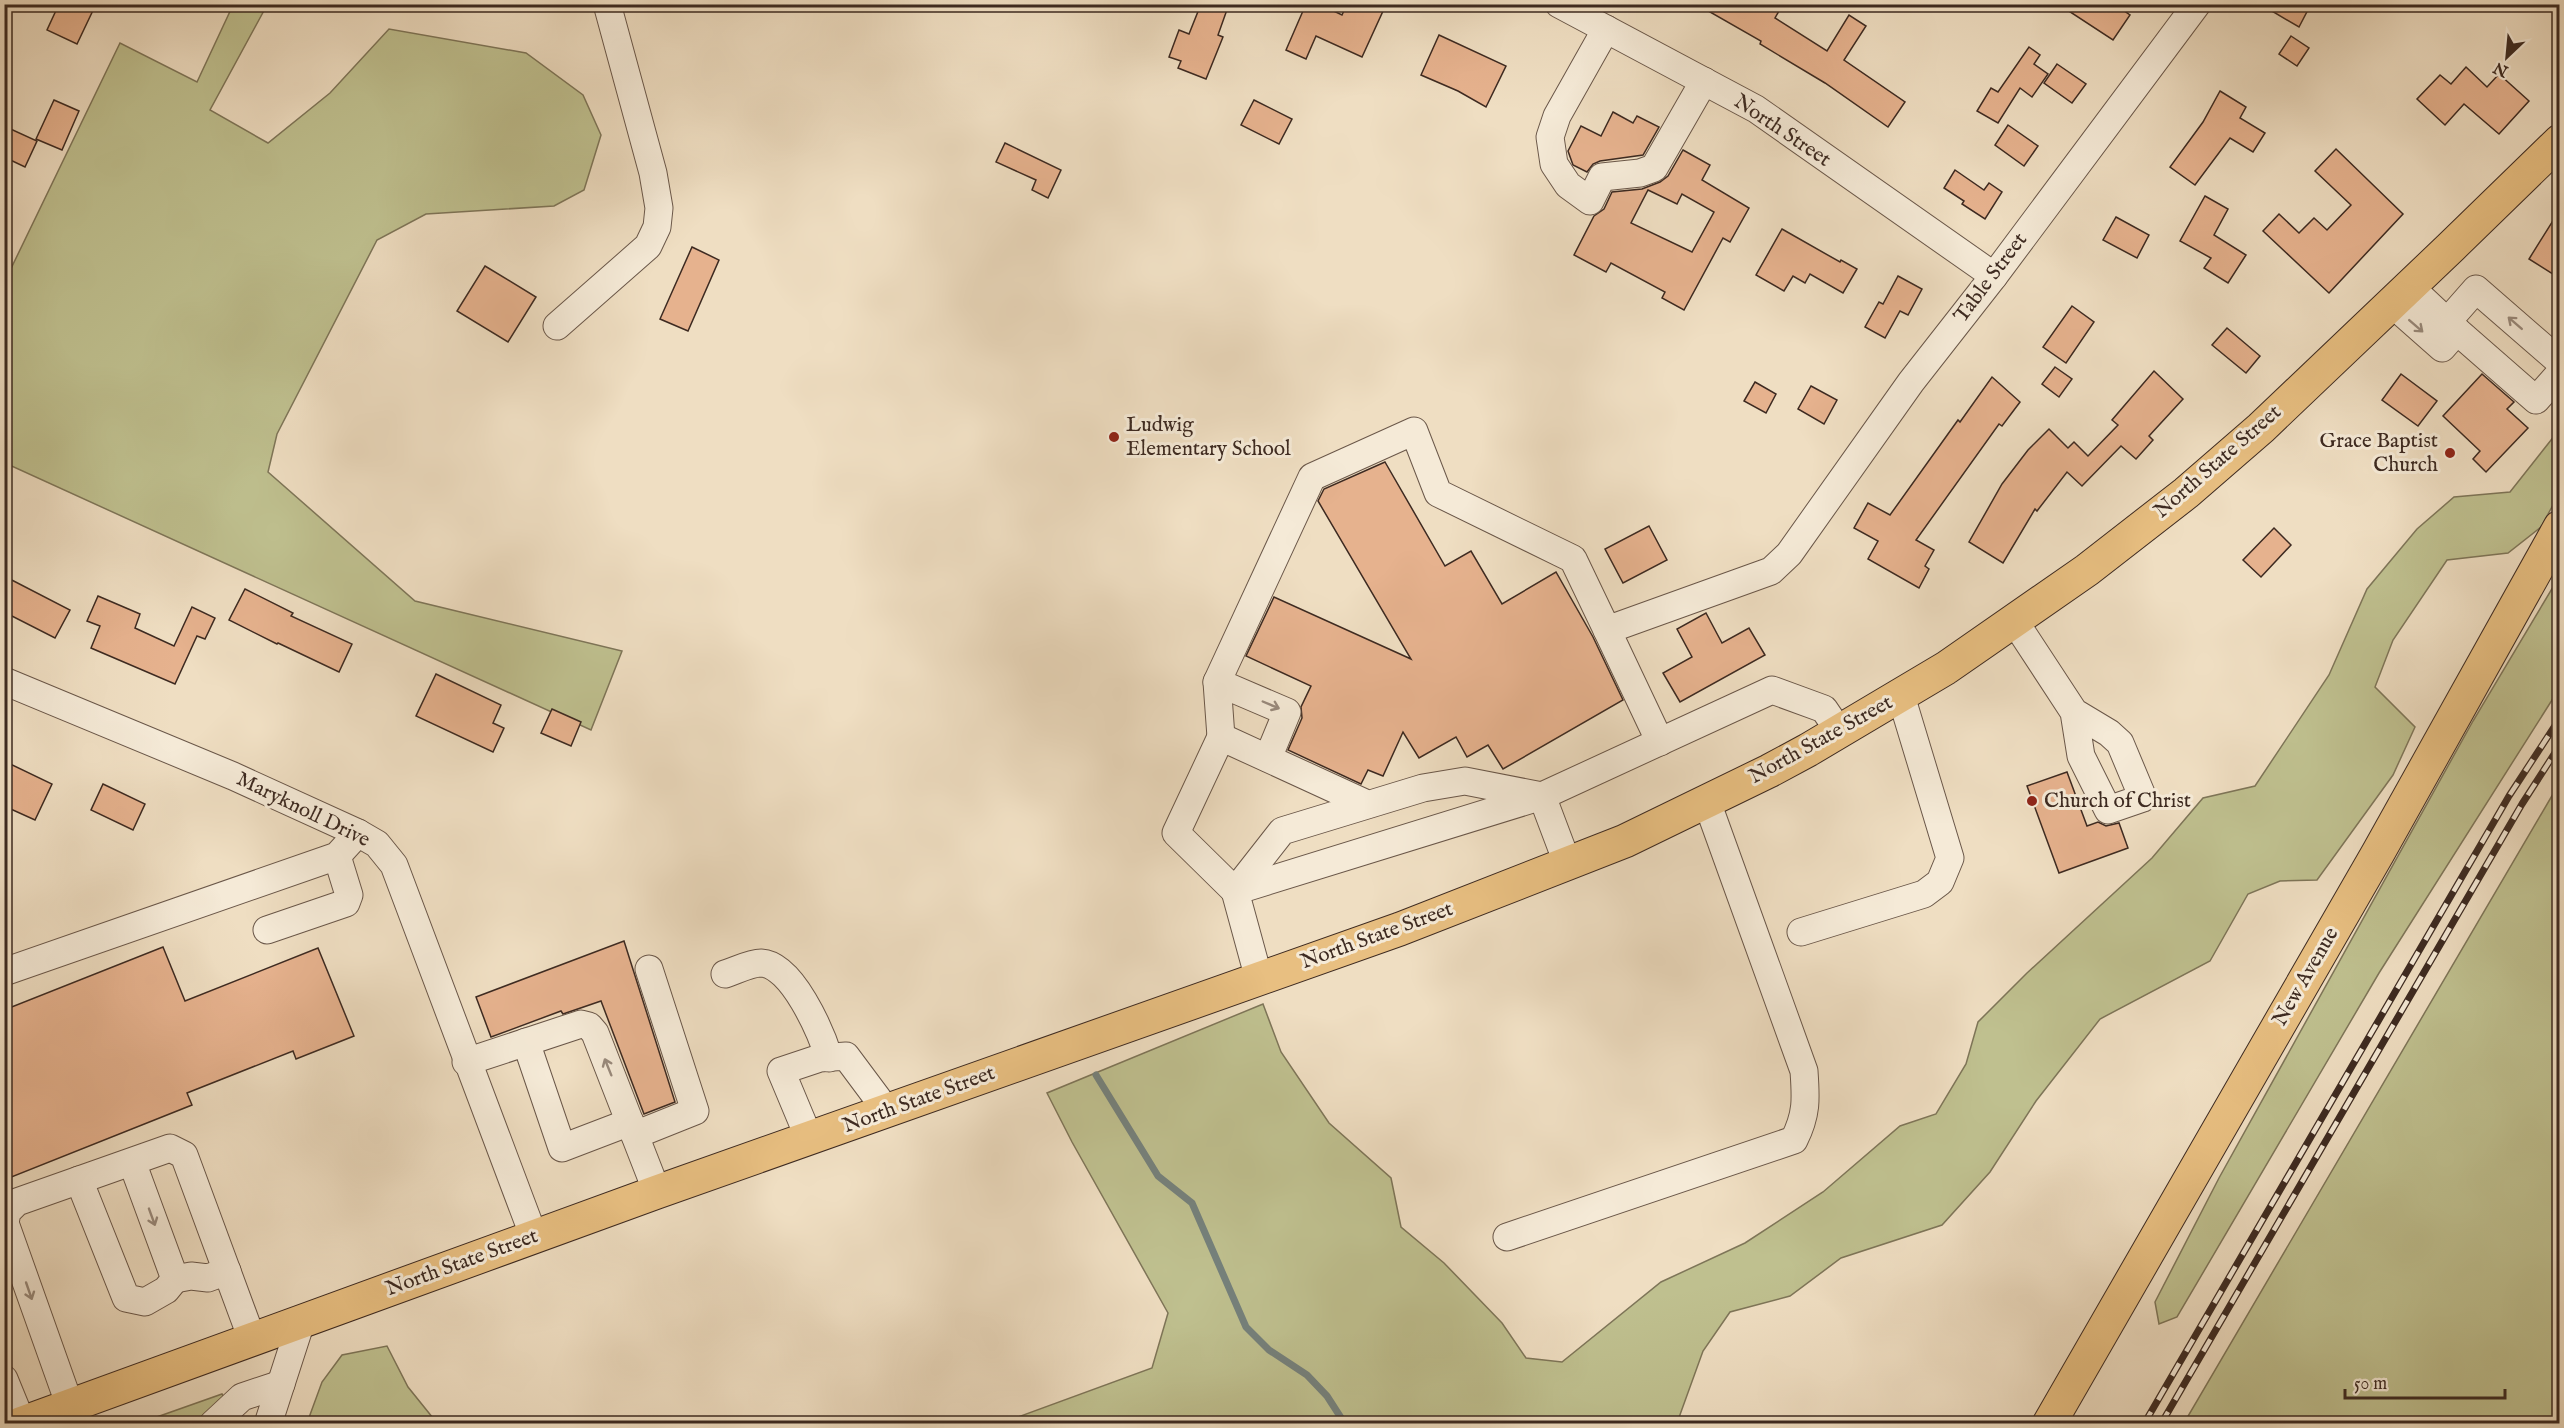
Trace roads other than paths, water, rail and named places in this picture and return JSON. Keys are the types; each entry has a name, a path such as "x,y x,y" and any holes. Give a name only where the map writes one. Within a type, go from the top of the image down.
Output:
{"main road":[{"name":"North State Street","path":"21,1423 657,1192 1259,979 1568,865 1707,802 1808,750 1901,696 2015,622 2118,547 2234,453 2559,141"},
{"name":"New Avenue","path":"2049,1424 2372,863 2559,527"}],"street":[{"path":"557,326 648,246 657,227 659,208 653,173 607,4"},
{"name":"North Street","path":"1559,4 1756,109 1994,276"},
{"name":"Table Street","path":"1607,630 1771,570 1789,554 1911,382 1994,276 2197,4"},
{"path":"1606,29 1557,116 1550,137 1554,164 1568,185 1590,201 1602,177 1640,173 1654,168 1704,81"},
{"path":"2452,327 2476,289 2559,362"},
{"path":"2400,294 2452,327 2536,400 2559,373"},
{"path":"1259,979 1235,891 1176,833 1221,737 1217,682 1312,477 1414,431 1438,493 1573,559 1660,742"},
{"path":"2015,622 2074,712"},
{"name":"Maryknoll Drive","path":"4,681 233,776 358,833 376,844 394,865 466,1062 534,1237"},
{"path":"1217,682 1287,712 1268,758"},
{"path":"1235,891 1542,796 1772,690 1824,709 1839,731"},
{"path":"1801,932 1924,894 1940,882 1950,858 1901,696"},
{"path":"1221,737 1367,804"},
{"path":"1235,891 1282,831 1367,804 1423,788 1464,781 1542,796"},
{"path":"1542,796 1568,865"},
{"path":"1507,1237 1794,1140 1802,1123 1806,1105 1804,1071 1707,802"},
{"path":"4,972 337,856 358,833"},
{"path":"267,930 346,903 349,895 337,856"},
{"path":"725,974 760,963 779,968 814,1016 829,1058"},
{"path":"526,1042 562,1148 695,1111 649,969"},
{"path":"466,1062 581,1024 589,1026 595,1033 657,1192"},
{"path":"809,1138 780,1071 820,1058 846,1056 887,1111"},
{"path":"70,1406 5,1223 7,1212 16,1202 170,1148 184,1155 252,1339"},
{"path":"132,1161 175,1279"},
{"path":"80,1180 126,1298 145,1302 166,1290 175,1279 192,1276 208,1278 227,1271"},
{"path":"268,1424 301,1322"},
{"path":"4,1379 21,1423"},
{"path":"213,1424 242,1397 281,1384"}],"waterway":[{"path":"1096,1075 1158,1176 1192,1203 1246,1327 1269,1350 1307,1375 1327,1396 1345,1424"}],"railway":[{"path":"2144,1424 2509,796 2560,718"},
{"path":"2161,1424 2522,804 2560,745"}],"place":[{"name":"Ludwig Elementary School","path":"1114,437"},
{"name":"Grace Baptist Church","path":"2450,453"},
{"name":"Church of Christ","path":"2032,801"}]}
